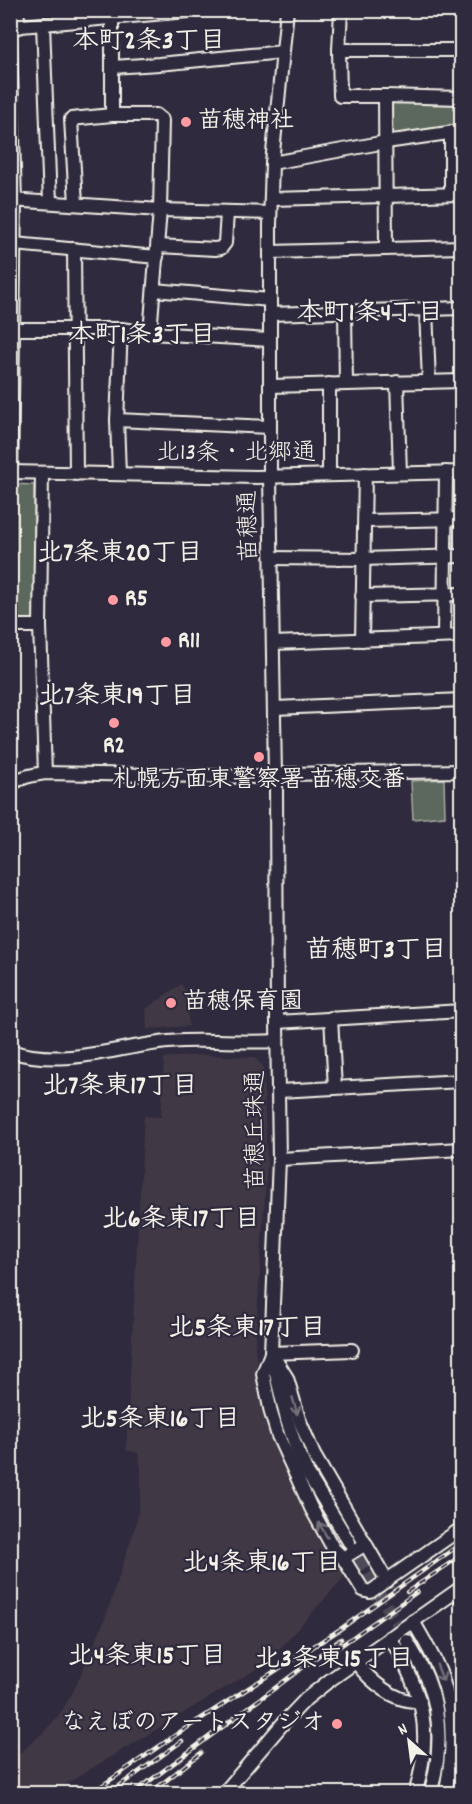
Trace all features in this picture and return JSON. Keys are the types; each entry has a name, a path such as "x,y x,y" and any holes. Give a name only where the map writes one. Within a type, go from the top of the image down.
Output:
{"street":[{"path":"17,10 15,27 89,16 112,19 198,10"},
{"name":"苗穂通","path":"277,1041 276,787 270,477 270,213 272,163 287,10"},
{"path":"341,10 340,96 462,98"},
{"path":"112,19 112,116"},
{"path":"43,24 50,202"},
{"path":"10,42 14,244 11,472"},
{"path":"339,50 462,50"},
{"path":"112,67 282,52"},
{"path":"385,96 386,249"},
{"path":"76,204 71,119 156,115 162,120 158,251 150,333"},
{"path":"271,199 456,194 456,131 272,163"},
{"path":"13,200 160,210 270,213"},
{"path":"14,244 74,249 158,251 215,249 225,243 227,213"},
{"path":"270,252 462,247"},
{"path":"74,249 76,474"},
{"path":"154,290 270,300"},
{"path":"270,314 462,308"},
{"path":"426,309 429,382"},
{"path":"345,311 346,384"},
{"path":"12,329 121,329 150,333 270,340"},
{"path":"119,474 117,420 121,329"},
{"path":"270,386 462,381"},
{"path":"397,382 399,473"},
{"path":"329,384 329,475"},
{"path":"117,420 270,427"},
{"name":"北13条・北郷通","path":"11,472 270,477 462,472"},
{"path":"444,636 446,472"},
{"path":"42,473 40,626 45,773"},
{"path":"362,640 365,474"},
{"path":"365,521 462,519"},
{"path":"272,558 363,559 462,556"},
{"path":"362,596 462,594"},
{"path":"10,626 40,626"},
{"path":"273,643 462,636"},
{"path":"275,708 462,700"},
{"path":"12,781 45,773 275,776 462,771"},
{"path":"277,1022 462,1011"},
{"path":"331,1018 335,1088"},
{"name":"苗穂丘珠通","path":"10,1051 46,1058 73,1058 150,1044 183,1041 277,1041 279,1159 271,1353 287,1420 297,1450 308,1474 349,1542"},
{"path":"279,1091 462,1081"},
{"path":"279,1159 462,1149"},
{"path":"271,1353 352,1350"},
{"path":"271,1353 287,1378 299,1419 314,1455 387,1581"},
{"path":"271,1353 263,1374 278,1436 311,1508 333,1548 343,1558 363,1590 369,1592 387,1581 462,1528"},
{"path":"343,1558 366,1544"},
{"path":"223,1794 306,1699 462,1587"},
{"path":"413,1621 441,1674 457,1724 445,1794"},
{"path":"390,1637 420,1701 424,1753 415,1794"},
{"path":"407,1641 427,1679 436,1712 437,1762 430,1794"},
{"path":"356,1662 368,1677 397,1696 410,1702 420,1701"}],"shaded area":[{"name":"苗穂保育園","path":"181,984 187,993 189,1026 147,1029 146,1009"},
{"path":"201,1055 254,1057 263,1066 267,1164 255,1347 264,1419 286,1475 346,1575 268,1662 51,1793 11,1794 11,1761 44,1732 61,1712 73,1692 105,1619 136,1524 141,1492 141,1468 138,1453 126,1450 144,1116 161,1117 164,1058"}],"green space":[{"path":"389,100 461,100 461,128 390,135"},
{"path":"11,484 34,485 34,622 11,621"},
{"path":"444,779 445,816 413,819 411,781"}],"tunnel":[{"path":"349,1543 406,1639"}],"railway":[{"path":"90,1794 177,1734 339,1630 462,1543"},
{"path":"407,1592 462,1555"},
{"path":"336,1649 417,1592"},
{"path":"132,1794 341,1639"},
{"path":"108,1794 182,1741"},
{"path":"149,1794 201,1753"}],"place":[{"name":"苗穂神社","path":"186,122"},
{"name":"R5","path":"113,600"},
{"name":"R11","path":"166,642"},
{"name":"R2","path":"114,723"},
{"name":"札幌方面東警察署 苗穂交番","path":"259,757"},
{"name":"苗穂保育園","path":"171,1003"},
{"name":"なえぼのアートスタジオ","path":"337,1724"}],"district":[{"name":"本町2条3丁目","path":"149,42"},
{"name":"本町1条4丁目","path":"370,314"},
{"name":"本町1条3丁目","path":"142,336"},
{"name":"北7条東20丁目","path":"120,554"},
{"name":"北7条東19丁目","path":"117,697"},
{"name":"苗穂町3丁目","path":"376,951"},
{"name":"北7条東17丁目","path":"120,1087"},
{"name":"北6条東17丁目","path":"181,1220"},
{"name":"北5条東17丁目","path":"247,1329"},
{"name":"北5条東16丁目","path":"160,1420"},
{"name":"北4条東16丁目","path":"262,1564"},
{"name":"北4条東15丁目","path":"147,1657"},
{"name":"北3条東15丁目","path":"334,1660"}]}
